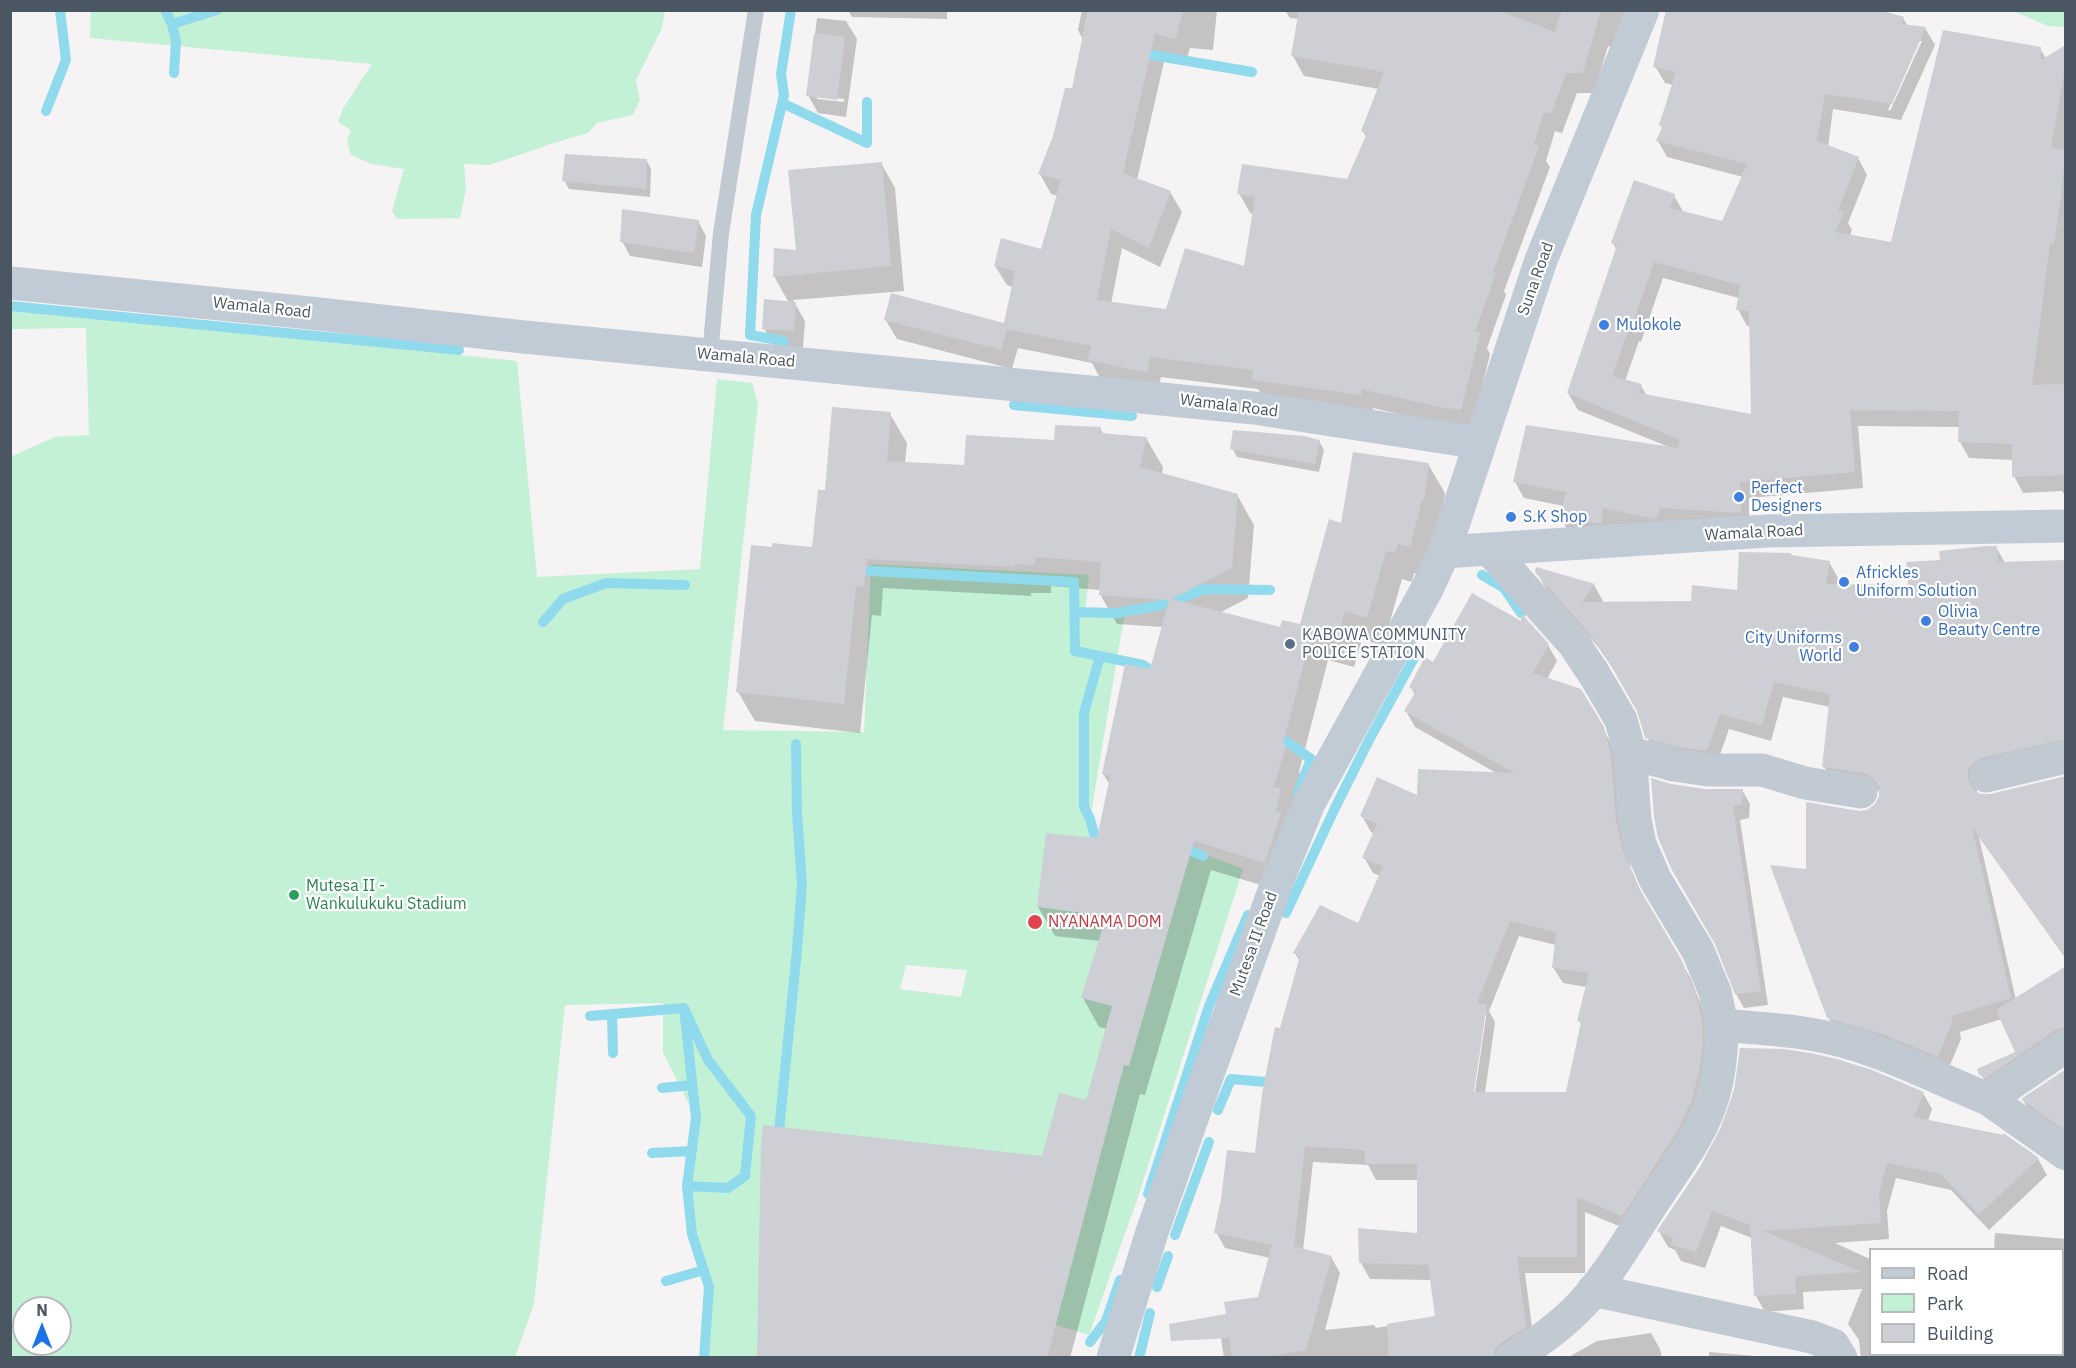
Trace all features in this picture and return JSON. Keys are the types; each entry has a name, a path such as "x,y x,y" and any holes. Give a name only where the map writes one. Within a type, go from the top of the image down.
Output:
{"street":[{"name":"Suna Road","path":"1444,552 1541,260 1643,10"},
{"name":"Wamala Road","path":"10,283 1254,408 1480,443"},
{"name":"Wamala Road","path":"1444,552 1767,531 2066,526"},
{"path":"1490,550 1574,644 1621,720 1630,753 1635,820 1640,844 1654,879 1698,951 1715,992 1722,1025 1722,1048 1715,1085 1710,1107 1700,1128 1623,1249 1581,1305 1560,1324 1512,1358"},
{"name":"Mutesa II Road","path":"1113,1358 1152,1232 1283,866 1310,803 1427,589 1444,552"},
{"path":"1630,753 1674,765 1708,770 1762,770 1805,783 1861,792"},
{"path":"1986,776 2066,757"},
{"path":"1722,1025 1817,1035 1867,1049 1988,1099 2066,1154"},
{"path":"1988,1099 2066,1046"},
{"path":"1593,1290 1822,1340 1833,1344 1841,1358"}],"lane":[{"path":"710,355 721,233 756,10"}],"green space":[{"path":"91,10 665,11 662,28 636,80 640,100 633,115 597,123 588,133 490,165 464,164 466,189 460,218 397,219 392,211 404,169 372,164 351,155 347,141 351,130 338,122 344,107 372,64 90,38"},
{"path":"2013,11 2065,11 2065,27 2048,26"},
{"path":"11,311 125,320 517,361 537,577 700,569 717,379 752,383 758,404 723,730 864,732 871,564 1089,575 1085,612 1125,612 1090,819 1095,837 1113,847 1164,839 1243,869 1138,1197 1089,1335 1043,1321 767,1357 704,1357 709,1287 692,1234 687,1186 696,1118 663,1052 663,1003 565,1005 534,1304 515,1357 11,1357 10,457 55,437 89,435 86,328 11,329","holes":["906,965 967,970 961,997 900,989"]}],"building":[{"path":"1088,10 1183,10 1176,39 1155,34 1123,173 1171,191 1149,248 1111,229 1097,300 1166,309 1185,248 1244,266 1255,197 1237,194 1242,164 1347,179 1367,133 1361,131 1384,72 1291,56 1299,10 1497,10 1555,32 1562,10 1601,10 1583,73 1566,73 1551,114 1544,112 1534,144 1539,146 1493,272 1496,273 1475,332 1480,333 1461,410 1362,389 1361,395 1252,380 1253,370 1150,357 1147,373 1088,360 1091,346 1007,329 1001,350 884,320 891,293 1004,323 1015,271 994,266 1001,238 1041,249 1061,180 1038,174 1053,136 1065,88 1072,88"},
{"path":"1666,10 1880,10 1904,17 1902,24 1926,27 1892,104 1825,94 1817,141 1859,157 1838,210 1844,212 1835,232 1891,242 1943,30 2041,47 2041,60 2066,45 2066,63 2051,148 2066,150 2062,191 2054,244 2050,244 2032,385 2066,384 2066,475 2012,477 2012,444 1958,442 1959,411 1850,410 1855,472 1740,482 1741,513 1660,508 1656,519 1603,508 1602,523 1594,523 1559,518 1566,492 1513,482 1526,425 1678,448 1680,440 1567,393 1617,245 1611,243 1634,180 1675,194 1670,208 1722,221 1747,164 1656,141 1662,127 1659,125 1676,72 1653,67","holes":["1654,262 1740,285 1736,310 1749,311 1751,414 1639,393 1642,384 1612,376"]},
{"path":"814,33 845,37 837,100 806,96"},
{"path":"565,154 647,159 646,189 562,181"},
{"path":"882,162 891,266 773,277 774,248 796,250 788,170"},
{"path":"622,209 699,220 694,253 620,242"},
{"path":"764,299 796,302 794,331 762,329"},
{"path":"832,407 891,412 887,461 964,465 966,435 1054,440 1055,425 1101,427 1101,433 1147,437 1140,467 1238,494 1232,568 1172,599 1280,627 1282,620 1300,624 1329,519 1341,523 1353,452 1429,463 1424,500 1422,500 1410,547 1398,544 1395,553 1386,551 1367,618 1345,611 1338,639 1312,632 1274,787 1281,788 1276,811 1281,813 1265,863 1194,841 1129,1066 1124,1065 1047,1358 757,1358 763,1125 1042,1156 1059,1093 1086,1100 1112,1006 1081,998 1106,916 1037,907 1046,833 1097,838 1110,776 1102,774 1125,664 1150,669 1169,600 1099,595 1101,562 1035,557 1035,565 1015,564 1015,567 867,559 864,587 856,586 844,704 736,692 751,545 772,547 772,543 812,547 818,490 825,490"},
{"path":"1233,430 1304,436 1320,440 1315,464 1230,449"},
{"path":"1997,546 1998,562 2066,560 2066,739 1981,758 1968,770 1968,780 1973,789 1980,794 1990,794 2066,776 2066,958 1972,827 2011,998 1952,1016 1952,1022 1938,1057 1885,1035 1827,1018 1770,865 1806,869 1806,802 1859,811 1867,810 1875,804 1879,796 1879,786 1872,777 1864,773 1822,767 1830,694 1774,682 1762,725 1720,714 1707,751 1678,747 1645,738 1637,711 1610,664 1588,632 1535,572 1536,567 1595,584 1582,602 1691,601 1692,585 1737,590 1739,552 1791,553 1791,555 1830,561 1826,584 1908,585 1906,562 1940,560 1939,551"},
{"path":"1472,593 1521,621 1522,614 1549,644 1533,673 1581,689 1604,727 1611,756 1616,821 1623,851 1639,888 1681,959 1697,998 1702,1020 1703,1044 1692,1100 1675,1135 1622,1216 1577,1197 1577,1257 1517,1257 1526,1327 1502,1342 1495,1349 1493,1358 1389,1358 1387,1324 1435,1316 1428,1265 1359,1263 1358,1228 1417,1233 1417,1164 1365,1164 1365,1151 1354,1149 1305,1147 1294,1246 1332,1256 1306,1350 1258,1358 1232,1358 1229,1338 1171,1341 1169,1324 1226,1314 1224,1302 1258,1297 1272,1245 1214,1233 1227,1150 1255,1153 1262,1094 1275,1027 1280,1028 1300,956 1293,953 1320,905 1358,923 1383,866 1362,858 1377,824 1360,816 1377,777 1417,795 1418,769 1514,773 1404,711 1416,691 1409,687 1425,657 1433,662","holes":["1510,921 1556,932 1552,968 1589,973 1577,1021 1581,1022 1566,1092 1474,1092 1487,1004 1477,1003"]},
{"path":"1651,778 1671,784 1705,789 1743,789 1742,804 1733,806 1761,991 1735,994 1715,944 1672,870 1658,838"},
{"path":"2066,966 2066,1027 2055,1030 1986,1078 1979,1075 1977,1069 2015,1052 1996,1010"},
{"path":"1740,1048 1783,1049 1810,1053 1872,1070 1924,1092 1914,1117 2004,1135 2002,1132 2039,1158 1979,1215 1941,1174 1887,1163 1879,1194 1881,1223 1763,1231 1862,1272 1795,1276 1796,1294 1754,1296 1750,1225 1712,1211 1696,1252 1671,1245 1673,1238 1657,1231 1700,1167 1721,1127 1734,1090"},
{"path":"2066,1069 2066,1131 2021,1099"}],"waterway":[{"path":"46,111 66,60 60,10"},
{"path":"165,10 172,24 217,10"},
{"path":"784,341 750,335 756,215 784,95 781,74 791,10"},
{"path":"172,24 176,41 174,73"},
{"path":"1137,51 1252,72"},
{"path":"782,103 867,143 867,102"},
{"path":"10,306 459,350"},
{"path":"1014,405 1132,416"},
{"path":"870,571 1074,582 1075,651 1143,665 1153,672 1154,679"},
{"path":"1482,575 1504,588 1521,613"},
{"path":"543,622 563,599 606,583 685,585"},
{"path":"1075,612 1116,613 1158,606 1205,589 1270,590"},
{"path":"1100,656 1084,713 1084,807 1095,837 1109,844"},
{"path":"1286,913 1369,740 1415,656"},
{"path":"1274,735 1311,759 1298,792"},
{"path":"778,1141 802,884 797,814 796,744"},
{"path":"1179,846 1203,856"},
{"path":"1148,1194 1209,1006 1248,915"},
{"path":"684,1008 696,1118 687,1186 692,1234 709,1287 704,1358"},
{"path":"590,1016 684,1008 708,1060 751,1116 745,1176 728,1188 687,1186"},
{"path":"612,1014 613,1053"},
{"path":"1218,1110 1231,1079 1277,1083"},
{"path":"662,1088 692,1085"},
{"path":"1175,1235 1209,1142"},
{"path":"652,1153 692,1151"},
{"path":"1157,1287 1168,1256"},
{"path":"666,1281 704,1270"},
{"path":"1090,1342 1106,1321 1120,1280"},
{"path":"1139,1358 1150,1313"}],"place":[{"name":"Mulokole","path":"1604,325"},
{"name":"Perfect Designers","path":"1739,497"},
{"name":"S.K Shop","path":"1511,517"},
{"name":"Africkles Uniform Solution","path":"1844,582"},
{"name":"Olivia Beauty Centre","path":"1926,621"},
{"name":"KABOWA COMMUNITY POLICE STATION","path":"1290,644"},
{"name":"City Uniforms World","path":"1854,647"},
{"name":"Mutesa II - Wankulukuku Stadium","path":"294,895"},
{"name":"NYANAMA DOM","path":"1035,922"}]}
